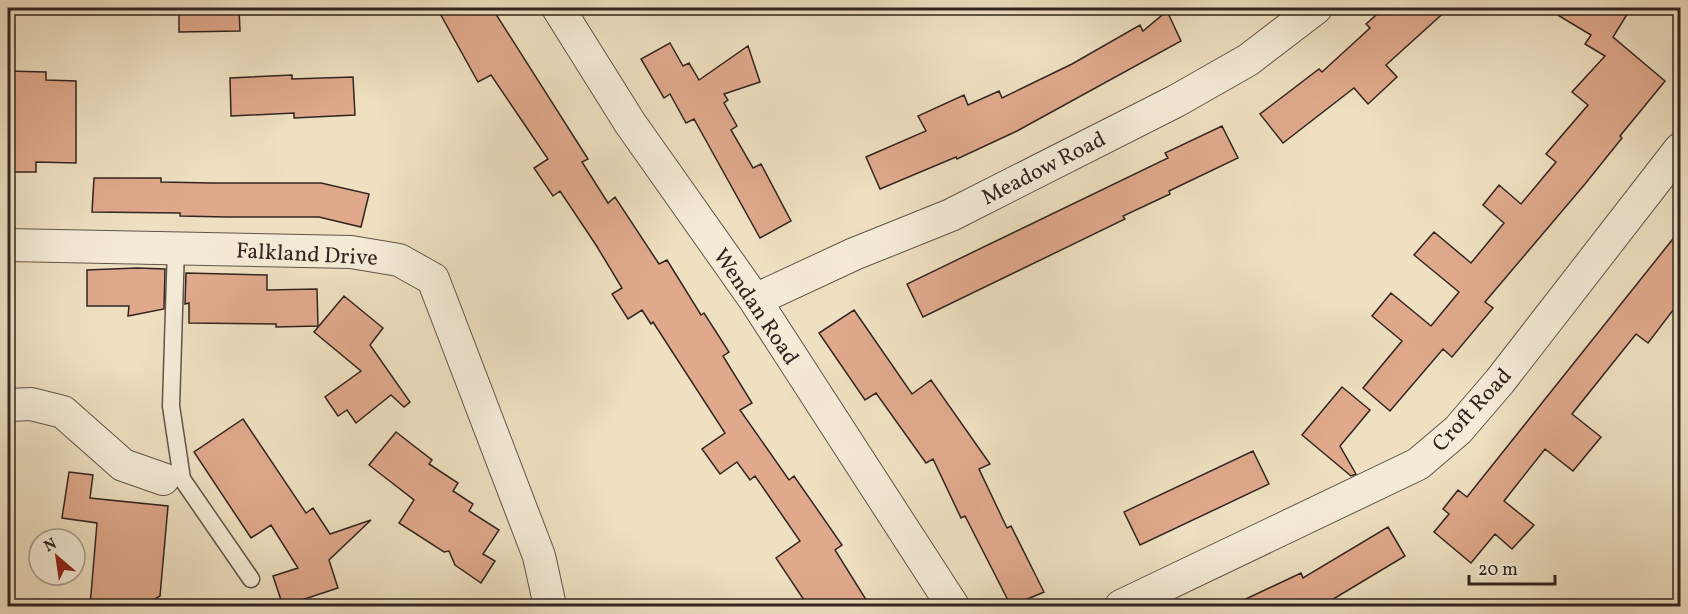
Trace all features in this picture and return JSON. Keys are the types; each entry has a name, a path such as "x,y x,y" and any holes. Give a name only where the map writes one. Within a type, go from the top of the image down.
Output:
{"street":[{"name":"Wendan Road","path":"558,8 630,123 755,300 953,606"},
{"name":"Meadow Road","path":"755,300 854,254 951,215 1176,101 1248,60 1316,8"},
{"name":"Croft Road","path":"1121,606 1418,464 1458,430 1500,381 1680,149"},
{"name":"Falkland Drive","path":"8,245 351,252 399,260 433,279 539,556 550,606"},
{"path":"8,405 31,404 63,412 123,465 163,479"}],"lane":[{"path":"176,247 171,406 182,479 251,579"}],"building":[{"path":"179,8 239,8 240,31 179,32"},
{"path":"437,8 492,8 588,159 582,162 608,203 615,197 659,264 667,260 701,315 704,313 729,352 723,356 752,403 740,410 789,480 794,476 842,545 835,550 870,606 808,606 776,558 800,541 755,476 750,480 737,462 720,474 702,449 725,433 653,322 651,324 642,310 628,319 612,294 622,288 596,245 560,191 553,196 534,168 548,159 491,75 478,82"},
{"path":"1384,8 1449,8 1386,65 1397,77 1368,104 1354,88 1283,143 1260,114 1319,69 1322,72 1370,28 1366,24"},
{"path":"1546,8 1631,8 1613,37 1665,81 1620,136 1622,138 1585,184 1485,302 1493,308 1452,357 1443,349 1390,411 1363,388 1402,341 1372,316 1391,293 1431,326 1459,292 1414,255 1434,232 1471,263 1504,223 1483,205 1499,185 1521,204 1556,162 1546,154 1588,105 1572,92 1605,56 1585,44 1591,35"},
{"path":"1167,11 1181,41 1017,131 957,159 956,157 880,189 866,157 926,131 918,116 964,95 968,105 999,91 1002,98 1072,64 1140,25 1143,31"},
{"path":"670,43 683,66 689,63 699,80 748,46 760,82 724,94 728,100 724,103 737,126 731,130 753,168 761,164 791,221 760,238 694,119 686,123 670,94 664,98 641,59"},
{"path":"8,71 46,72 46,80 76,81 76,163 36,162 36,172 8,172"},
{"path":"292,75 292,79 353,77 355,115 294,118 294,113 231,116 230,78"},
{"path":"1222,126 1238,158 1169,191 1170,194 1123,216 1125,219 923,317 907,284 1168,158 1165,153"},
{"path":"94,178 161,178 161,182 321,183 369,194 361,227 319,217 180,216 180,213 92,212"},
{"path":"1680,230 1680,301 1648,343 1636,334 1572,414 1601,437 1573,471 1545,449 1504,501 1534,525 1512,549 1495,534 1471,563 1434,532 1449,514 1443,509 1458,490 1467,497"},
{"path":"165,269 164,309 128,316 129,306 87,306 87,270"},
{"path":"186,273 267,275 267,290 317,289 318,326 276,327 276,324 189,323 189,303 185,304"},
{"path":"344,296 383,328 370,345 410,402 404,407 391,395 356,423 347,410 338,416 325,397 361,371 314,332"},
{"path":"854,310 912,394 931,380 990,464 979,469 1007,528 1011,526 1044,592 1011,606 965,516 961,518 933,459 926,463 876,393 865,400 819,333"},
{"path":"1342,387 1370,410 1340,446 1356,474 1351,476 1302,435"},
{"path":"243,419 306,513 313,508 330,534 371,520 329,560 338,588 283,606 273,576 298,568 271,525 251,538 194,452"},
{"path":"396,432 432,460 429,464 458,483 453,491 473,504 469,511 499,530 483,554 495,561 481,583 455,565 449,551 444,552 399,523 414,500 369,465"},
{"path":"1253,451 1269,484 1140,545 1124,512"},
{"path":"69,472 93,475 90,498 168,506 160,596 143,606 90,606 97,523 62,518"},
{"path":"1388,527 1405,556 1330,601 1314,606 1231,606 1301,573 1303,578"}]}
